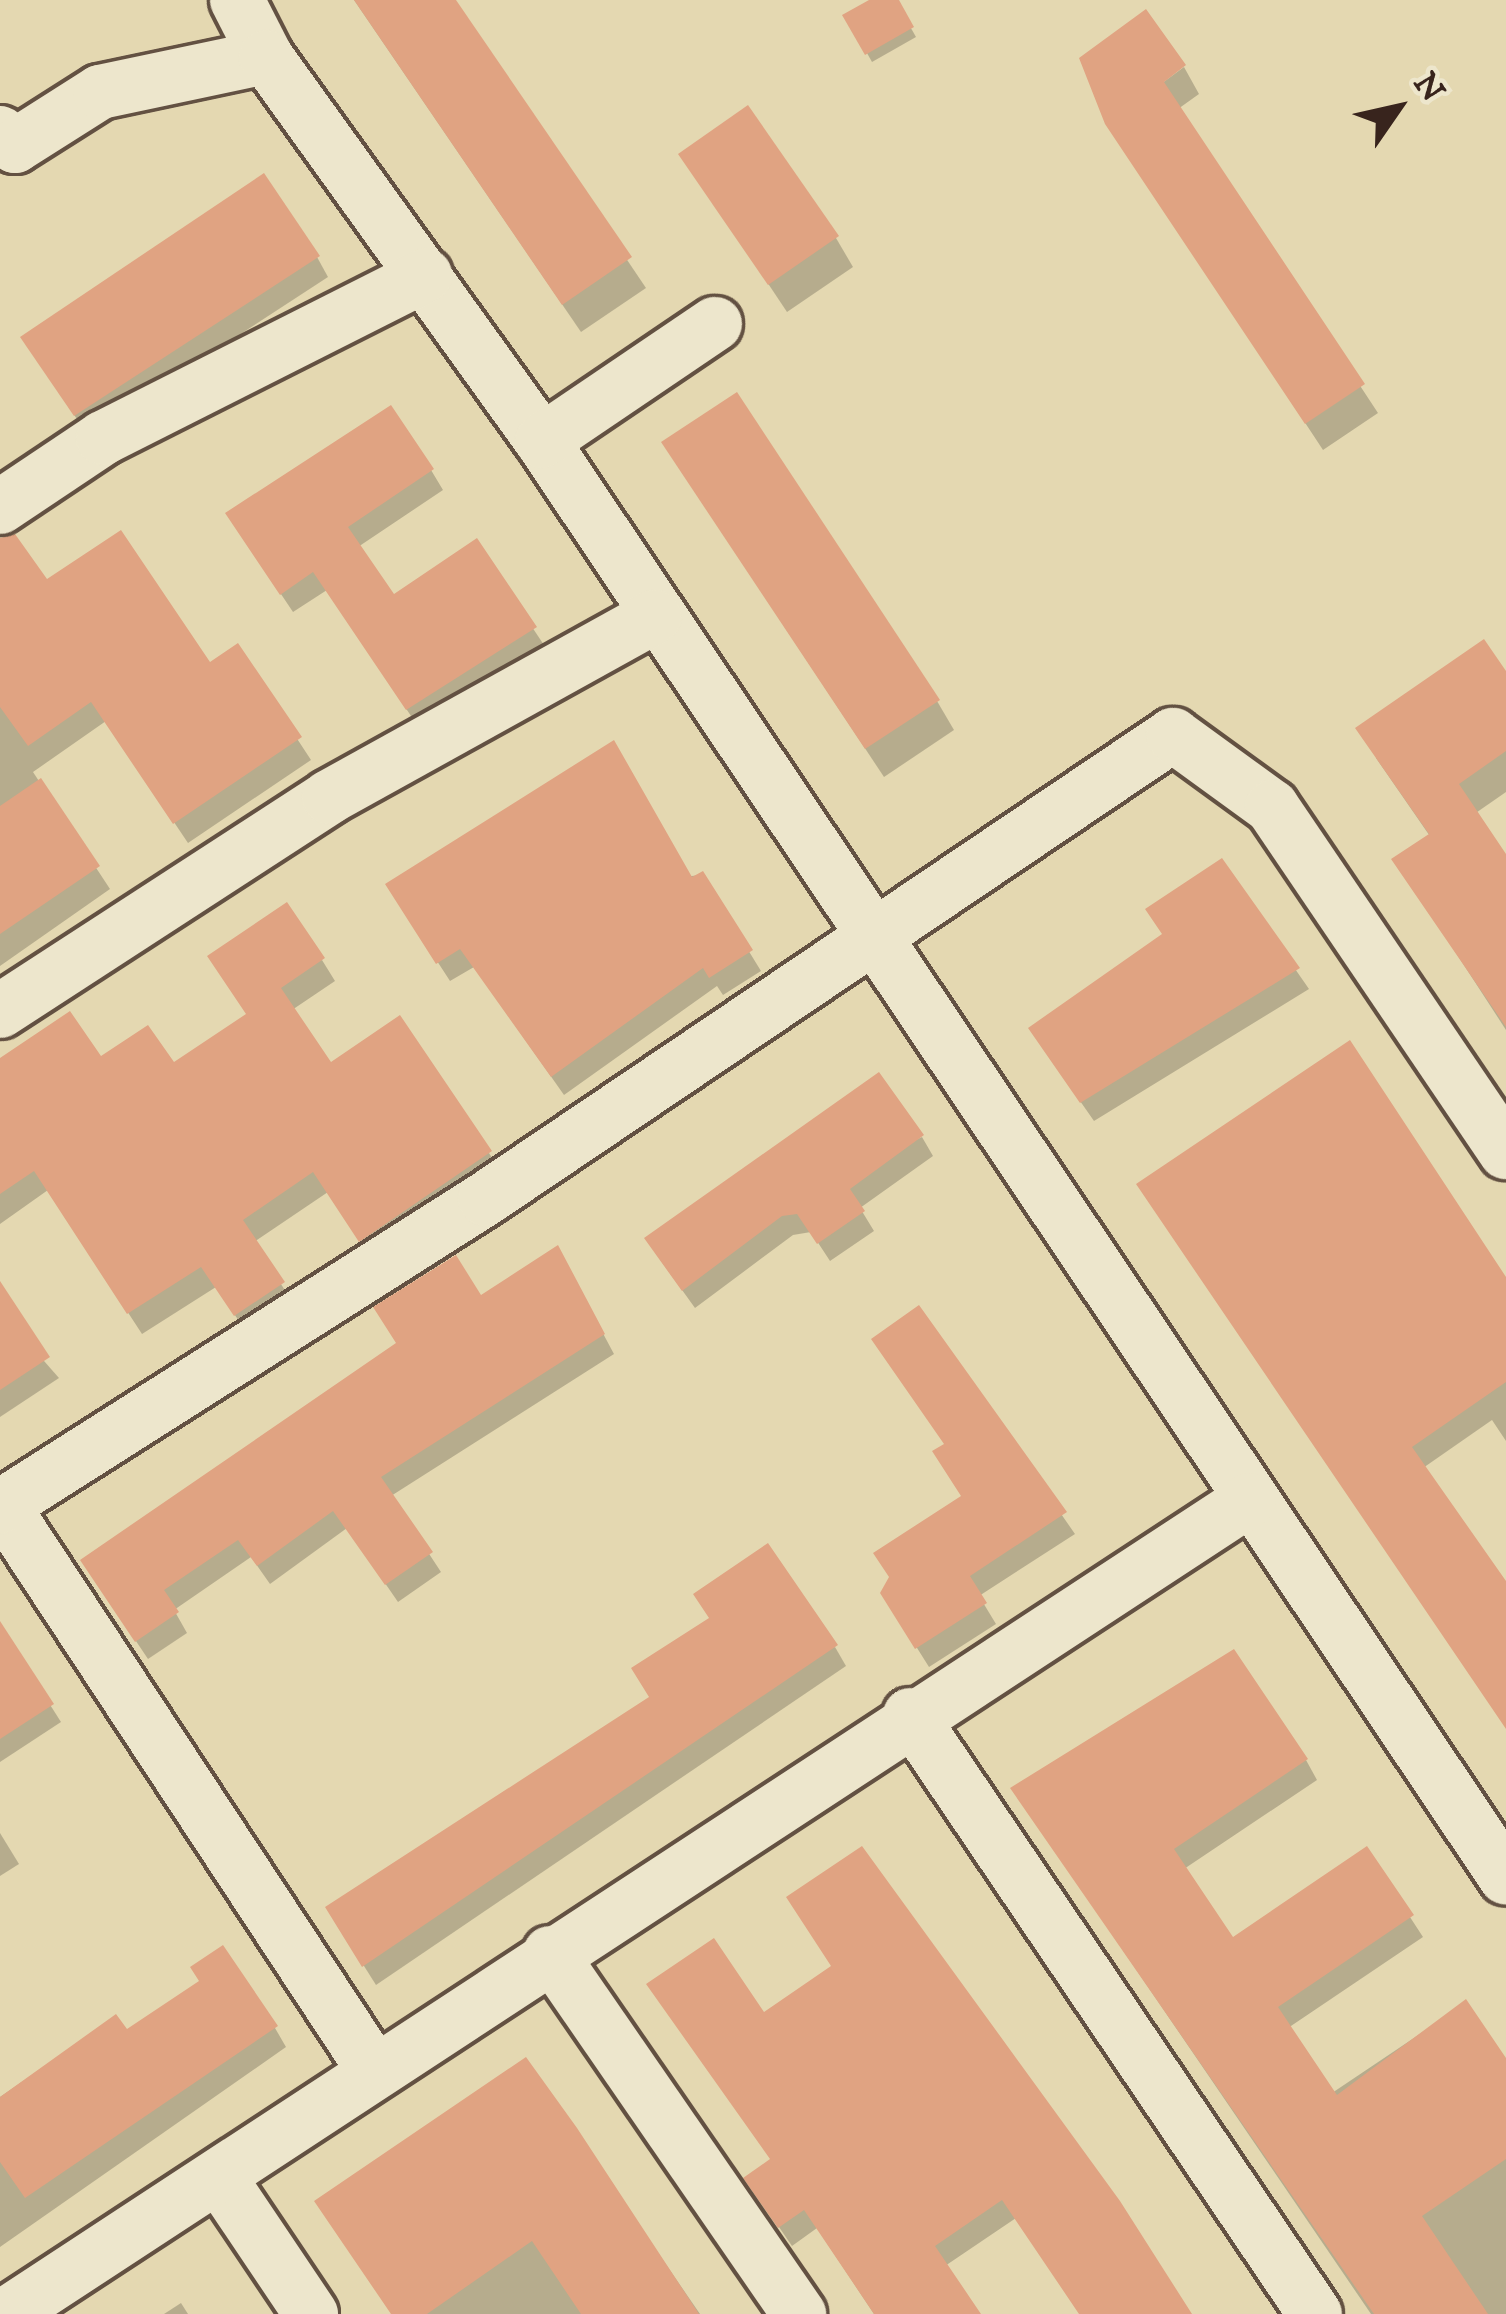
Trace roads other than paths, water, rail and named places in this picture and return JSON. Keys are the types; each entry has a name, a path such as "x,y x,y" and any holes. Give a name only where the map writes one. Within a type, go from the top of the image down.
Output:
{"street":[{"path":"237,0 266,57 542,441 868,942 1506,1878"},
{"path":"0,133 15,146 100,92 266,57"},
{"path":"0,507 103,438 425,275"},
{"path":"542,441 715,324"},
{"path":"0,1011 329,796 654,616"},
{"path":"373,2069 1,1506 868,942 1173,735 1272,807 1506,1152"},
{"path":"7,2314 910,1715 1249,1500"},
{"path":"910,1715 1316,2314"},
{"path":"550,1954 799,2314"},
{"path":"219,2176 311,2314"}]}
